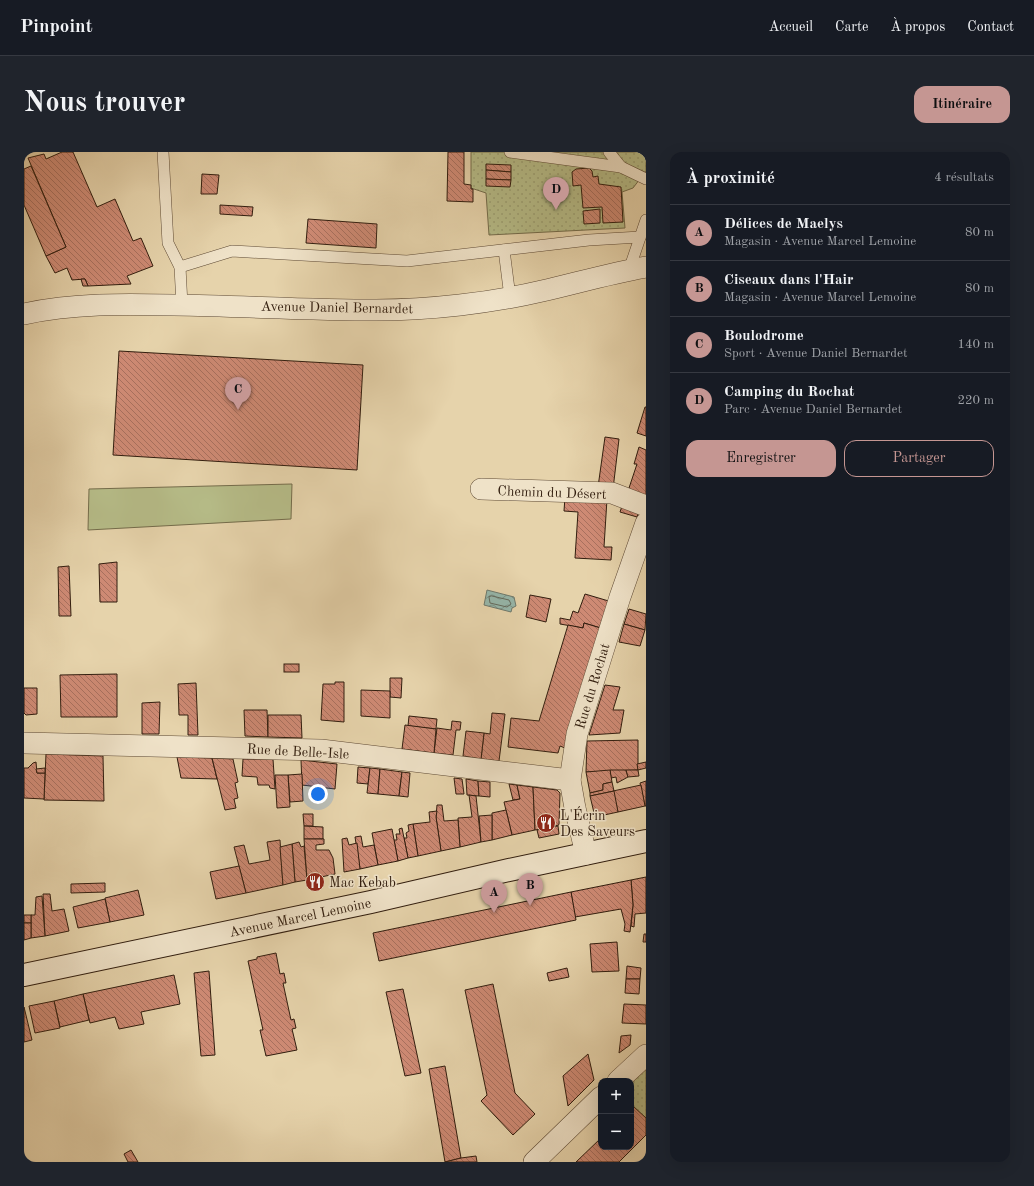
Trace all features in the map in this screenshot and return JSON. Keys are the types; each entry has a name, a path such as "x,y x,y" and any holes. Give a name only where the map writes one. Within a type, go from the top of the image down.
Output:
{"main road":[{"name":"Avenue Marcel Lemoine","path":"24,974 371,902 646,841"}],"street":[{"name":"Avenue Daniel Bernardet","path":"24,314 48,309 125,304 377,310 443,307 540,292 638,268"},
{"name":"Chemin du Désert","path":"481,489 612,493 646,506"},
{"name":"Rue du Rochat","path":"586,854 570,780 577,734 620,597 646,523"},
{"name":"Rue de Belle-Isle","path":"24,743 321,750 570,780"},
{"path":"621,1078 646,1055"},
{"path":"534,1162 598,1101"}],"lane":[{"path":"163,152 168,243 180,267 182,305"},
{"path":"510,152 556,155 621,168 646,179"},
{"path":"609,152 621,168"},
{"path":"638,268 640,237 646,220"},
{"path":"180,267 232,251 408,261 589,240 640,237"},
{"path":"504,250 510,297"}],"green space":[{"path":"471,152 646,152 646,171 633,188 622,192 625,228 489,235 486,193 471,188"},
{"path":"292,484 291,519 88,530 89,489"},
{"path":"646,1069 646,1119 634,1107 634,1080"}],"water":[{"path":"487,590 514,597 516,606 512,608 511,612 484,605"}],"building":[{"path":"62,152 73,152 97,207 115,199 133,241 141,238 153,266 127,276 131,284 88,286 85,279 72,280 67,268 55,273 46,256 66,247 28,158 44,154 46,159"},
{"path":"448,152 464,152 464,184 471,185 471,189 473,189 473,202 447,201"},
{"path":"486,164 511,165 511,172 486,170"},
{"path":"31,166 66,247 46,256 24,205 24,169"},
{"path":"589,168 592,171 593,177 598,176 599,184 621,187 623,222 603,223 602,207 583,208 581,185 573,186 572,172 576,169"},
{"path":"486,170 511,172 511,180 486,179"},
{"path":"202,174 219,175 217,194 201,194"},
{"path":"486,179 511,180 510,187 486,186"},
{"path":"220,205 253,207 252,216 220,214"},
{"path":"600,209 600,223 584,224 583,211"},
{"path":"308,219 377,224 376,248 306,243"},
{"path":"81,279 85,279 88,286 83,286"},
{"path":"119,351 363,365 357,470 113,455"},
{"path":"646,407 646,436 637,433"},
{"path":"605,437 619,439 613,489 598,487"},
{"path":"639,447 646,450 646,497 628,491 637,464 634,464"},
{"path":"565,497 607,499 604,547 612,547 611,560 575,558 578,512 564,511"},
{"path":"623,503 640,508 637,517 620,512"},
{"path":"117,562 117,602 100,602 99,564"},
{"path":"69,566 71,616 59,616 58,567"},
{"path":"585,594 612,602 604,629 584,623 583,628 560,624 560,618 570,620 573,611 578,613"},
{"path":"530,595 551,599 546,622 526,617"},
{"path":"629,609 646,614 645,630 624,624"},
{"path":"584,623 604,629 565,748 560,746 558,753 508,747 511,718 539,721 568,625 583,628"},
{"path":"624,624 645,630 640,646 619,642"},
{"path":"284,664 299,664 299,672 284,672"},
{"path":"117,674 117,717 61,717 60,675"},
{"path":"390,678 402,678 401,698 390,697"},
{"path":"335,682 344,682 344,722 321,720 323,684 335,684"},
{"path":"196,683 198,735 188,735 188,715 179,715 178,684"},
{"path":"605,685 620,687 613,710 624,710 620,733 589,735"},
{"path":"24,688 37,688 37,714 26,715 24,713"},
{"path":"361,690 390,691 390,718 361,716"},
{"path":"160,702 159,734 142,734 142,703"},
{"path":"244,710 267,710 268,737 245,736"},
{"path":"492,713 505,714 499,761 481,759 484,733 490,734"},
{"path":"268,715 301,715 302,738 268,737"},
{"path":"409,716 437,719 436,729 408,726"},
{"path":"452,721 461,722 460,730 456,730 453,755 434,753 437,728 451,730"},
{"path":"405,725 436,729 434,753 402,749"},
{"path":"466,731 484,733 481,759 463,756"},
{"path":"638,740 638,770 586,772 587,741"},
{"path":"46,754 103,756 104,801 44,800"},
{"path":"177,757 212,758 217,779 181,778"},
{"path":"212,758 233,759 238,782 235,783 238,798 234,799 236,808 225,810"},
{"path":"243,759 273,759 275,789 270,788 269,785 258,785 257,777 242,776"},
{"path":"301,760 337,764 335,789 302,785"},
{"path":"36,762 37,773 45,773 44,799 24,798 24,768 28,768"},
{"path":"646,762 646,768 638,770 637,764"},
{"path":"358,767 370,768 368,784 357,783"},
{"path":"45,768 45,773 37,773 36,769"},
{"path":"370,768 380,769 378,794 367,793"},
{"path":"380,769 402,772 399,796 378,794"},
{"path":"610,770 626,770 628,777 617,783 616,777 611,778"},
{"path":"610,770 612,782 603,784 603,790 590,793 586,772"},
{"path":"626,770 638,770 639,776 628,777"},
{"path":"402,772 410,773 408,797 399,796"},
{"path":"302,774 303,801 290,802 288,775"},
{"path":"275,775 288,775 290,807 277,808"},
{"path":"454,778 462,779 464,794 456,794"},
{"path":"466,779 478,781 479,796 467,795"},
{"path":"478,781 490,782 490,797 479,796"},
{"path":"646,781 646,806 645,806 640,783"},
{"path":"612,782 614,791 590,796 590,793 603,790 603,784"},
{"path":"509,784 517,785 520,799 513,800"},
{"path":"517,785 533,787 535,830 512,835 504,802 520,799"},
{"path":"641,785 645,806 618,812 613,791"},
{"path":"533,787 557,790 560,793 559,825 535,830"},
{"path":"614,791 618,812 595,817 590,796"},
{"path":"469,795 476,796 481,842 460,847 458,818 472,817"},
{"path":"437,805 442,805 444,821 458,820 460,847 441,851 436,817"},
{"path":"506,810 512,835 492,840 492,813"},
{"path":"437,811 436,817 441,851 418,856 413,824 430,822 429,812"},
{"path":"303,814 313,814 313,826 304,826"},
{"path":"492,815 492,840 481,842 479,816"},
{"path":"413,824 418,856 408,858 404,838 407,838 406,833 409,831 408,825"},
{"path":"304,826 323,827 323,839 304,839"},
{"path":"558,826 559,834 539,838 537,830"},
{"path":"402,828 408,858 398,861 394,840 397,840 396,834 400,834 399,829"},
{"path":"392,829 398,861 378,865 372,833"},
{"path":"361,836 363,847 374,845 378,865 360,869 355,837"},
{"path":"347,838 349,845 357,843 360,869 344,872 342,839"},
{"path":"304,839 324,839 324,844 316,845 316,850 329,850 333,858 335,874 307,880"},
{"path":"280,840 283,885 246,893 234,847 244,845 249,864 270,860 267,842"},
{"path":"299,842 301,847 304,846 307,880 295,882 292,844"},
{"path":"292,844 295,882 283,885 280,847"},
{"path":"239,866 246,893 216,899 210,872"},
{"path":"646,877 646,913 635,914 634,927 631,926 633,905 631,880"},
{"path":"631,880 633,905 630,932 624,931 625,924 621,909 575,917 571,892"},
{"path":"105,883 105,892 71,893 71,884"},
{"path":"138,890 144,915 110,922 105,898"},
{"path":"571,892 576,920 379,961 373,933"},
{"path":"43,894 50,894 52,911 64,909 69,931 45,936"},
{"path":"42,896 45,936 31,938 31,915 35,915 36,897"},
{"path":"105,899 110,922 78,928 73,907"},
{"path":"24,915 31,915 31,923 24,923"},
{"path":"24,923 31,923 31,938 24,940"},
{"path":"644,934 646,934 646,942 643,942"},
{"path":"617,942 619,971 592,972 590,944"},
{"path":"276,953 280,974 284,973 286,983 283,983 291,1020 294,1019 296,1028 292,1029 297,1050 266,1056 260,1030 263,1030 248,961 257,959 257,957"},
{"path":"627,966 641,968 640,979 626,979"},
{"path":"567,968 569,977 549,981 547,973"},
{"path":"209,971 215,1055 201,1056 194,973"},
{"path":"174,975 180,1004 141,1012 144,1024 119,1029 115,1017 90,1023 83,994"},
{"path":"626,979 640,979 639,994 625,993"},
{"path":"493,984 515,1093 535,1114 513,1135 481,1101 487,1095 465,990"},
{"path":"403,989 421,1073 405,1076 386,992"},
{"path":"83,994 89,1020 60,1027 54,1001"},
{"path":"54,1001 60,1028 35,1033 29,1006"},
{"path":"624,1004 646,1005 646,1024 622,1023"},
{"path":"24,1007 32,1040 24,1042"},
{"path":"631,1035 630,1045 619,1053 621,1036"},
{"path":"588,1054 594,1080 568,1106 563,1076"},
{"path":"445,1066 461,1158 445,1162 429,1069"},
{"path":"634,1107 646,1118 646,1135 634,1147"},
{"path":"598,1141 598,1150 631,1150 619,1162 576,1162"},
{"path":"131,1150 138,1162 128,1162 124,1154"},
{"path":"476,1156 477,1162 445,1162 461,1158"}],"place":[{"name":"Camping du Rochat","path":"556,210"},
{"name":"Boulodrome","path":"238,410"},
{"name":"L'Écrin Des Saveurs","path":"546,823"},
{"name":"Mac Kebab","path":"315,882"},
{"name":"Ciseaux dans l'Hair","path":"530,906"},
{"name":"Délices de Maelys","path":"494,913"}]}
